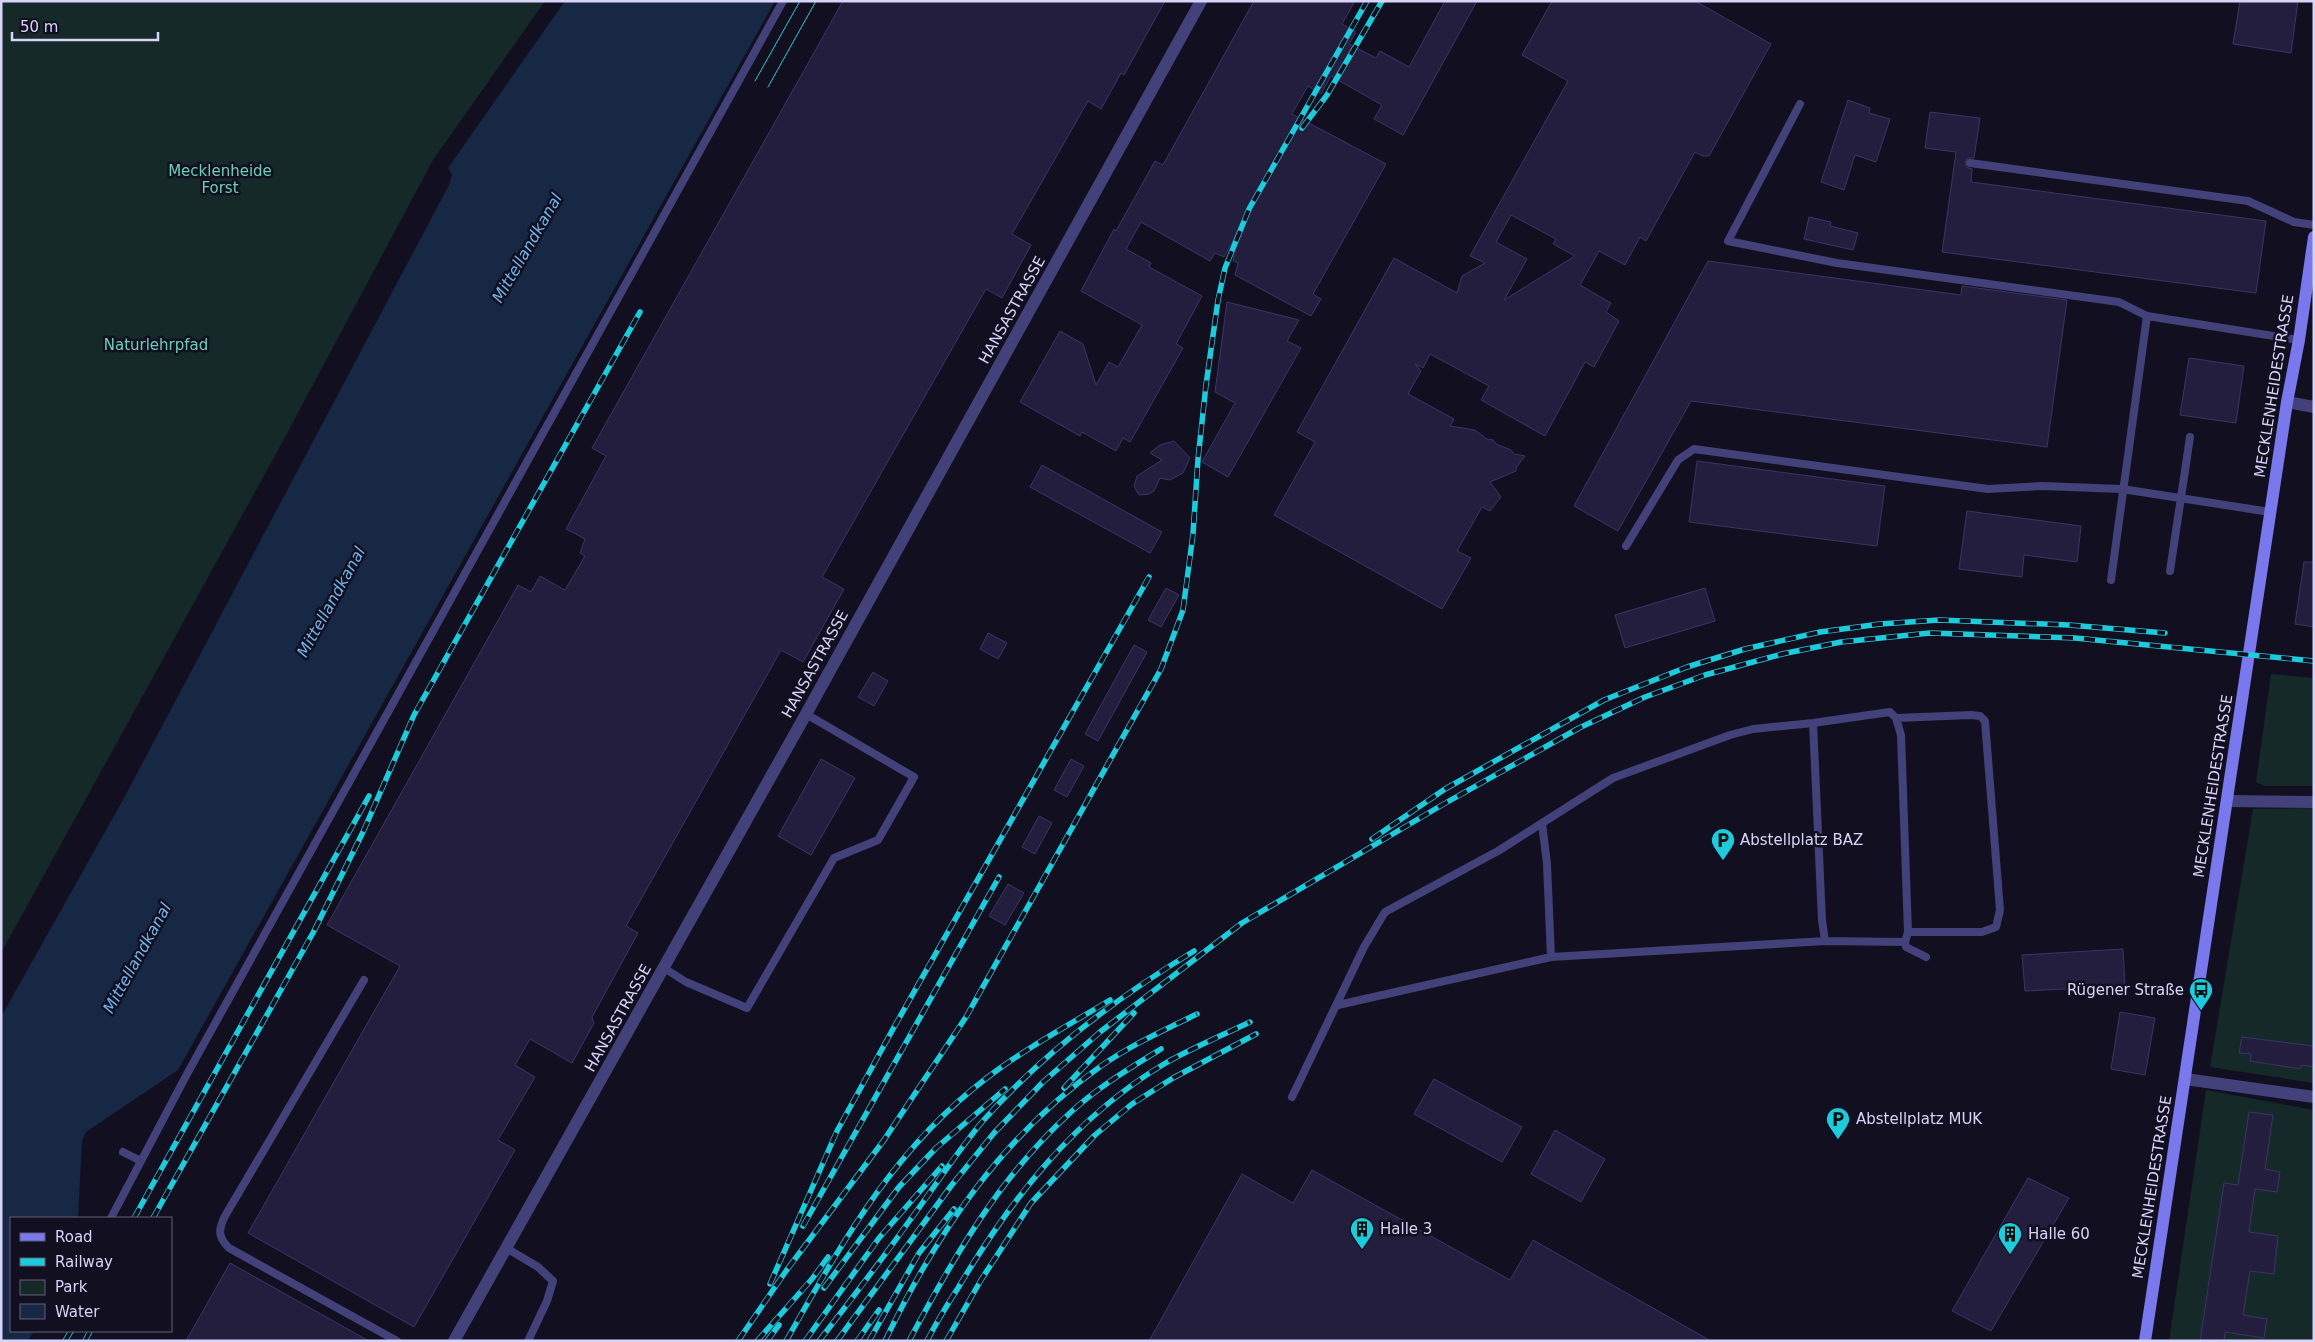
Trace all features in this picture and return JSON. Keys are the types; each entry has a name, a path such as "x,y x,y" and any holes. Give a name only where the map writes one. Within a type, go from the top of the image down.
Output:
{"main road":[{"name":"MECKLENHEIDESTRASSE","path":"2145,1341 2286,402 2299,340 2314,237"}],"street":[{"name":"HANSASTRASSE","path":"454,1341 806,714 1201,1"},
{"path":"2286,402 2314,407"},
{"path":"2227,801 2314,802"},
{"path":"2184,1079 2314,1097"}],"lane":[{"path":"112,1217 187,1074 783,1"},
{"path":"1800,104 1728,241 1837,262 2119,302 2147,316 2299,340"},
{"path":"1970,163 2248,201 2294,222 2314,225"},
{"path":"2111,580 2122,488 2147,316"},
{"path":"2170,571 2190,437"},
{"path":"1626,546 1678,460 1694,449 1988,488 2042,486 2122,488 2270,512"},
{"path":"1292,1097 1338,1005 1364,947 1386,912 1498,851 1613,778 1730,735 1753,729 1890,712 1896,718 1901,735 1908,932 1905,942 1906,947 1926,957"},
{"path":"664,968 686,982 747,1008 834,858 878,840 914,777 806,714"},
{"path":"1896,718 1971,715 1980,716 1985,722 2000,910 1996,927 1982,932 1908,932"},
{"path":"1812,723 1824,941"},
{"path":"1542,823 1547,864 1551,958"},
{"path":"1338,1005 1551,958 1824,941 1905,942"},
{"path":"364,980 225,1216 219,1234 221,1240 229,1248 398,1341"},
{"path":"123,1152 141,1161"},
{"path":"506,1248 538,1267 553,1281 547,1301 528,1341"}],"green space":[{"name":"Mecklenheide Forst","path":"1,1 545,1 433,160 277,452 1,953"},
{"path":"2271,674 2314,678 2314,786 2265,786 2256,782"},
{"path":"2314,808 2314,1083 2210,1067 2253,809"},
{"path":"2206,1090 2314,1110 2314,1341 2169,1341"}],"water":[{"name":"Mittellandkanal","path":"565,1 775,1 178,1070 86,1132 82,1141 78,1217 10,1217 10,1332 33,1332 28,1341 1,1341 1,1017 124,798 449,185 452,175 448,168"}],"building":[{"path":"843,1 1165,1 1124,75 1121,73 1101,109 1088,101 1012,234 1031,245 1002,298 986,289 822,577 844,589 803,662 781,650 626,926 638,933 592,1017 594,1023 572,1063 530,1039 515,1065 535,1077 498,1140 515,1150 414,1327 248,1233 400,966 327,925 518,585 531,592 540,576 565,590 585,556 580,553 585,539 566,529 606,456 592,448"},
{"path":"1254,1 1355,1 1342,24 1356,32 1349,44 1376,58 1380,51 1409,67 1445,1 1477,1 1403,135 1374,119 1382,105 1331,76 1321,94 1308,86 1292,114 1386,164 1313,294 1321,299 1311,316 1235,275 1238,263 1233,261 1237,233 1224,257 1215,253 1210,261 1141,222 1126,249 1151,263 1149,267 1202,296 1176,344 1183,348 1130,442 1123,438 1116,451 1082,432 1080,436 1020,402 1060,331 1083,344 1096,385 1109,362 1118,367 1142,325 1081,291 1114,229 1116,231 1155,161 1163,165"},
{"path":"1552,1 1695,1 1771,44 1709,156 1703,156 1695,152 1646,241 1640,237 1625,265 1599,251 1580,285 1611,303 1606,312 1619,321 1594,367 1585,362 1545,436 1481,400 1489,386 1430,354 1423,368 1415,364 1421,371 1408,394 1454,419 1450,426 1475,430 1487,439 1493,440 1496,444 1511,450 1514,454 1525,456 1516,468 1516,471 1490,482 1501,497 1490,511 1482,507 1457,551 1471,558 1442,609 1274,515 1315,442 1297,432 1394,258 1457,293 1462,276 1485,263 1470,256 1568,81 1522,55","holes":["1511,215 1556,239 1553,244 1575,256 1504,300 1527,259 1496,242"]},
{"path":"2240,1 2298,1 2291,53 2233,44"},
{"path":"1848,100 1870,108 1869,113 1890,119 1876,162 1855,155 1844,190 1821,182"},
{"path":"1930,112 1980,118 1974,158 1968,158 1965,162 1966,167 1972,169 1971,182 2266,221 2256,293 1942,252 1956,152 1925,148"},
{"path":"1809,217 1831,222 1830,226 1858,233 1853,250 1804,239"},
{"path":"1708,261 1961,295 1962,286 2067,300 2047,447 1691,401 1618,531 1574,506"},
{"path":"1227,302 1299,320 1287,341 1301,348 1228,477 1202,462 1235,403 1215,392"},
{"path":"2189,358 2244,366 2236,423 2180,415"},
{"path":"1174,441 1190,458 1183,473 1170,480 1160,478 1154,491 1149,494 1139,495 1134,486 1137,476 1162,460 1150,453 1160,445"},
{"path":"1697,461 1885,486 1877,546 1689,522"},
{"path":"1042,465 1162,532 1150,553 1030,487"},
{"path":"1967,511 2081,526 2077,562 2024,555 2022,577 1959,569"},
{"path":"2304,562 2314,562 2314,627 2295,624"},
{"path":"1166,588 1179,595 1161,627 1148,620"},
{"path":"1705,588 1715,621 1625,648 1615,615"},
{"path":"988,633 1007,643 998,659 980,649"},
{"path":"1134,645 1147,652 1098,741 1085,734"},
{"path":"873,672 888,681 874,706 858,697"},
{"path":"821,759 855,778 811,855 778,836"},
{"path":"1071,759 1084,766 1067,797 1054,790"},
{"path":"1039,816 1052,823 1035,854 1022,847"},
{"path":"1008,884 1024,893 1005,925 989,916"},
{"path":"2123,949 2125,986 2025,991 2022,955"},
{"path":"2120,1012 2155,1018 2145,1075 2111,1069"},
{"path":"2242,1037 2314,1046 2314,1067 2301,1065 2301,1069 2250,1061 2251,1054 2239,1053"},
{"path":"1434,1079 1522,1127 1502,1162 1414,1114"},
{"path":"2249,1112 2273,1115 2265,1169 2280,1172 2277,1192 2255,1189 2249,1232 2278,1236 2274,1274 2250,1271 2243,1315 2267,1319 2264,1338 2225,1332 2224,1341 2200,1341 2224,1183 2238,1185"},
{"path":"1555,1130 1605,1159 1581,1202 1531,1174"},
{"name":"Halle 3","path":"1312,1170 1510,1280 1533,1240 1711,1341 1149,1341 1242,1174 1293,1203"},
{"name":"Halle 60","path":"2028,1178 2069,1198 1991,1331 1952,1311"},
{"path":"230,1263 369,1341 186,1341"}],"tram line":[{"path":"755,81 800,1"},
{"path":"768,87 816,1"}],"railway":[{"path":"738,1341 786,1271 884,1140 966,1017 1161,669 1183,610 1193,534 1198,459 1206,385 1218,300 1225,268 1249,209 1367,1"},
{"path":"1302,128 1327,95 1382,1"},
{"path":"154,1217 314,931 363,832 414,715 640,312"},
{"path":"770,1284 837,1131 1149,577"},
{"path":"1372,839 1445,789 1604,700 1687,667 1745,649 1820,632 1880,624 1939,620 2069,625 2165,633"},
{"path":"837,1341 951,1186 994,1133 1043,1082 1100,1032 1242,923 1442,805 1579,728 1645,697 1705,675 1782,654 1841,642 1930,633 2075,638 2314,661"},
{"path":"135,1217 369,796"},
{"path":"803,1226 999,877"},
{"path":"819,1341 888,1251 963,1146 1005,1097 1055,1050 1108,1008 1194,951"},
{"path":"786,1341 850,1232 898,1165 925,1134 955,1105 1002,1066 1110,1000"},
{"path":"1064,1088 1134,1013"},
{"path":"885,1341 905,1301 950,1225 975,1189 1033,1123 1065,1093 1112,1058 1197,1014"},
{"path":"927,1341 978,1255 1000,1223 1047,1163 1073,1135 1132,1085 1164,1064 1250,1022"},
{"path":"946,1341 981,1280 1031,1203 1095,1135 1132,1104 1173,1078 1256,1034"},
{"path":"909,1341 943,1279 980,1219 1022,1163 1045,1137 1081,1103 1114,1078 1161,1049"},
{"path":"824,1288 899,1187 936,1148 1005,1089"},
{"path":"805,1341 879,1238 942,1166"},
{"path":"869,1341 919,1253 954,1209"},
{"path":"757,1341 812,1279 828,1257"},
{"path":"857,1341 879,1310"},
{"path":"767,1341 779,1325"},
{"path":"65,1341 70,1332"},
{"path":"85,1341 90,1332"}],"place":[{"name":"Abstellplatz BAZ","path":"1723,861"},
{"name":"Rügener Straße","path":"2201,1011"},
{"name":"Abstellplatz MUK","path":"1838,1140"},
{"name":"Halle 3","path":"1362,1250"},
{"name":"Halle 60","path":"2010,1255"}],"park label":[{"name":"Naturlehrpfad","path":"156,345"}]}
